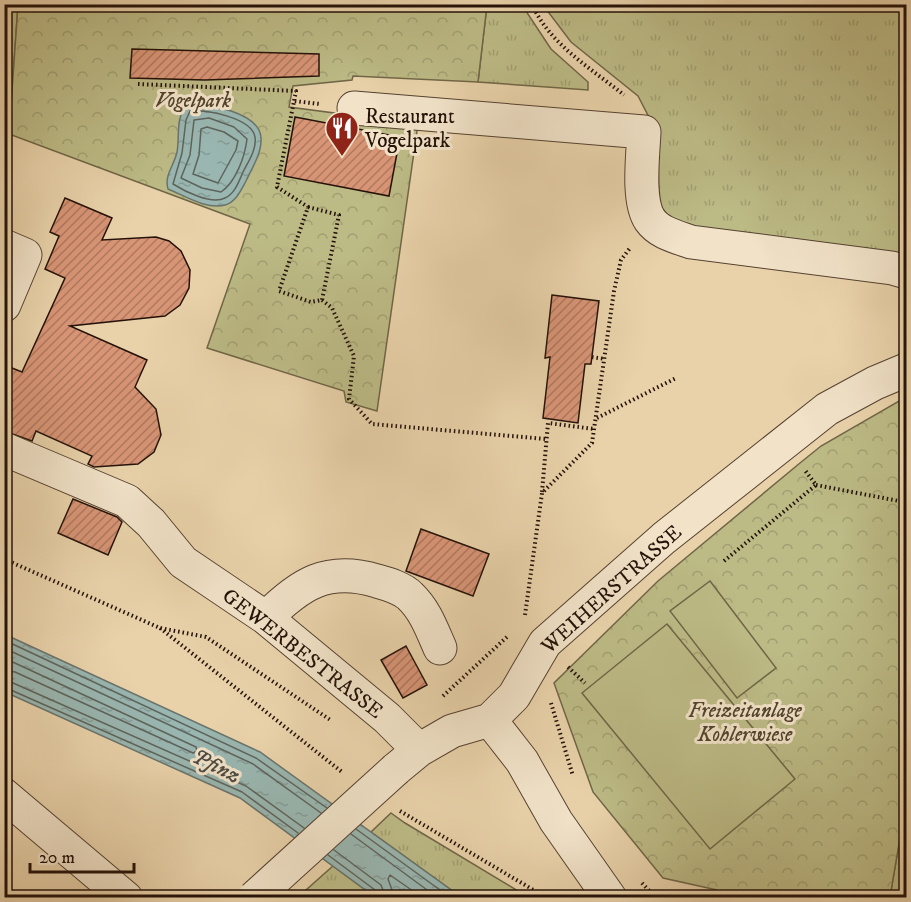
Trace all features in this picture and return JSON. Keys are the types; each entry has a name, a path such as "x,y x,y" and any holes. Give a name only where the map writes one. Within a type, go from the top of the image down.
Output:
{"street":[{"path":"354,108 644,132 643,204 650,221 664,232 691,242 892,268 906,272"},
{"path":"4,246 25,255 4,305"},
{"name":"WEIHERSTRASSE","path":"254,897 401,743 490,720 514,696 545,643 621,576 827,409 906,370"},
{"name":"GEWERBESTRASSE","path":"4,449 127,501 151,523 183,562 266,618 401,743"},
{"path":"266,618 290,595 310,582 333,576 361,576 410,595 425,615 441,648"},
{"path":"490,720 522,761 556,821 610,897"},
{"path":"4,795 126,897"}],"path":[{"path":"532,4 560,44 627,98 638,112 644,132"},
{"path":"138,84 296,91 277,187 308,207 339,215 322,300"},
{"path":"294,101 354,108"},
{"path":"308,207 279,291 311,302 322,300 332,308 354,356 349,399 372,424 546,439"},
{"path":"542,493 592,443 621,260 650,221"},
{"path":"592,357 604,359"},
{"path":"596,418 676,378"},
{"path":"524,621 542,493 548,421 594,429"},
{"path":"783,443 816,485 904,502"},
{"path":"724,561 816,485"},
{"path":"4,559 160,628 206,637 339,725 366,728 401,743 516,628"},
{"path":"160,628 322,759"},
{"path":"534,661 551,676 551,709 576,787"},
{"path":"407,815 547,897"},
{"path":"641,882 656,897"}],"green space":[{"path":"4,5 18,5 9,134 4,133"},
{"name":"Vogelpark","path":"18,5 487,5 478,82 353,76 352,80 293,86 289,107 418,124 377,411 346,402 344,391 207,348 250,224 9,134"},
{"path":"487,5 522,5 551,49 588,82 588,90 478,82"},
{"path":"543,5 906,5 906,257 698,236 673,222 655,199 654,127 638,96 571,42"},
{"name":"Freizeitanlage Kohlerwiese","path":"906,397 906,802 890,897 727,897 717,890 663,878 593,792 554,683 658,581 800,463 821,446"},
{"path":"710,581 776,668 737,698 670,611"},
{"path":"667,624 795,779 710,849 582,693"},
{"path":"906,802 906,897 890,897"},
{"path":"391,813 528,897 461,897 371,832"},
{"path":"333,866 375,897 297,898"}],"water":[{"path":"187,105 207,105 231,111 252,122 258,129 261,144 256,160 240,192 225,205 211,206 168,189 168,175 177,152 179,121"},
{"name":"Pfinz","path":"4,634 260,752 461,897 375,897 240,798 5,692"}],"building":[{"path":"132,49 319,54 319,76 205,80 130,78"},
{"name":"Restaurant Vogelpark","path":"295,117 400,137 389,196 284,176"},
{"path":"65,198 112,218 102,240 156,237 169,241 181,251 190,270 189,288 180,305 165,316 70,326 147,360 135,387 156,409 161,435 154,452 138,464 94,467 88,464 92,456 36,431 32,441 4,431 4,385 12,368 22,372 65,278 45,269 59,236 50,232"},
{"path":"552,295 599,301 591,364 585,364 578,423 543,418 550,357 545,358"},
{"path":"73,499 117,517 122,522 108,555 58,533"},
{"path":"421,529 489,554 473,596 406,571"},
{"path":"406,646 427,685 403,698 381,660"}],"place":[{"name":"Restaurant Vogelpark","path":"342,157"}]}
